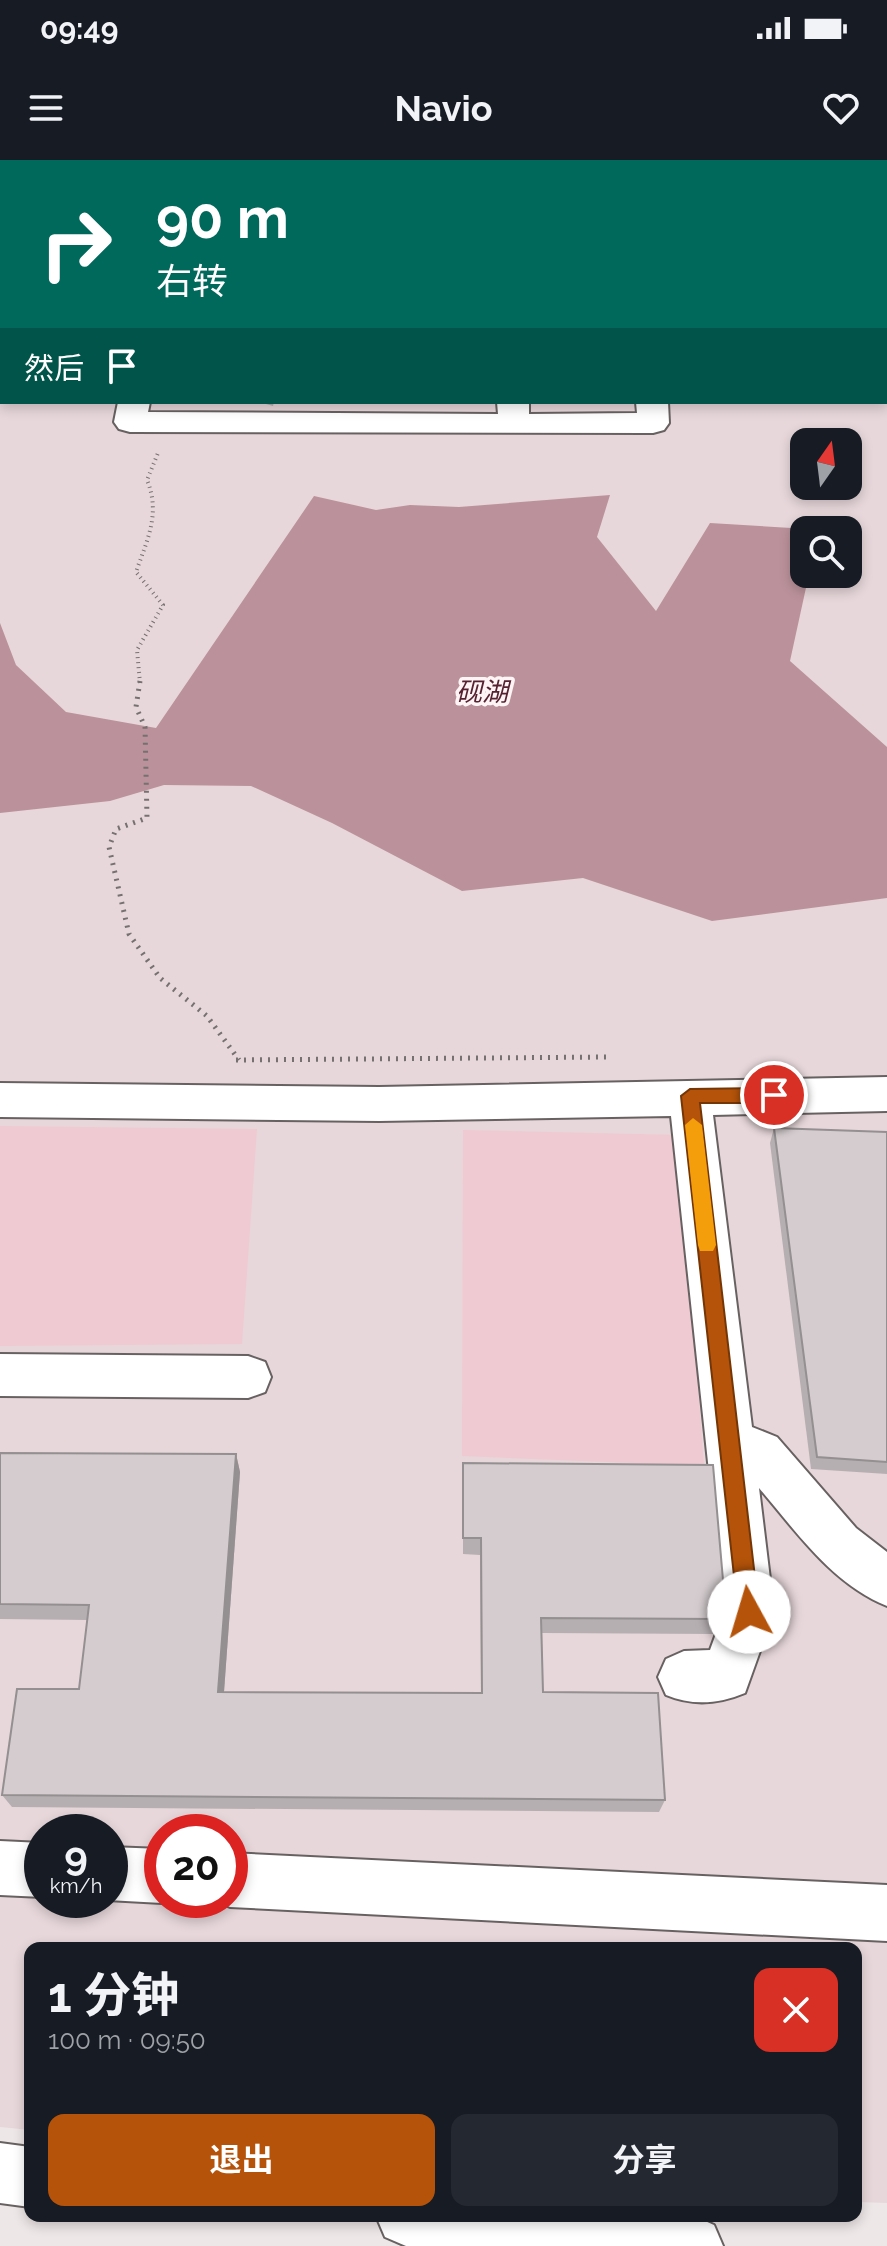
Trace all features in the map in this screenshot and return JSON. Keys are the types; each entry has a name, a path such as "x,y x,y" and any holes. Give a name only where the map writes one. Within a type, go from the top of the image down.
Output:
{"street":[{"path":"134,404 130,422 278,413 513,413 653,423 652,404"},
{"path":"0,1100 379,1104 887,1094"},
{"path":"684,1677 727,1675 749,1612 690,1096"},
{"path":"0,1375 248,1377"},
{"path":"729,1440 760,1453 839,1545 887,1582"},
{"path":"0,1868 24,1869"},
{"path":"248,1881 887,1913"},
{"path":"0,2173 24,2176"},
{"path":"463,2222 693,2246"}],"path":[{"path":"164,422 157,458 147,480 154,494 155,523 136,572 163,605 137,650 141,674 136,707 145,727 147,818 116,829 109,847 129,934 160,978 207,1016 240,1060"},
{"path":"224,1061 619,1057"}],"shaded area":[{"path":"0,404 887,404 887,2203 862,2202 862,1942 24,1942 24,2129 0,2127"},
{"path":"0,1126 257,1129 242,1344 0,1346"},
{"path":"463,1130 679,1135 704,1466 462,1456"}],"water":[{"name":"砚湖","path":"610,495 597,537 656,611 710,523 790,528 790,588 806,588 790,661 887,747 887,898 712,921 583,878 462,891 332,823 251,786 164,785 110,801 0,813 0,623 16,665 66,712 156,728 314,496 376,510 410,505 459,507"}],"building":[{"path":"774,1128 887,1132 887,1462 817,1457"},
{"path":"0,1453 236,1454 218,1692 482,1693 481,1538 463,1538 463,1463 713,1465 725,1603 719,1619 541,1618 543,1692 658,1693 665,1800 2,1795 17,1689 79,1689 89,1605 0,1604"}],"slow traffic":[{"path":"693,1125 707,1245"}],"route":[{"path":"749,1612 690,1096 774,1095"}]}
